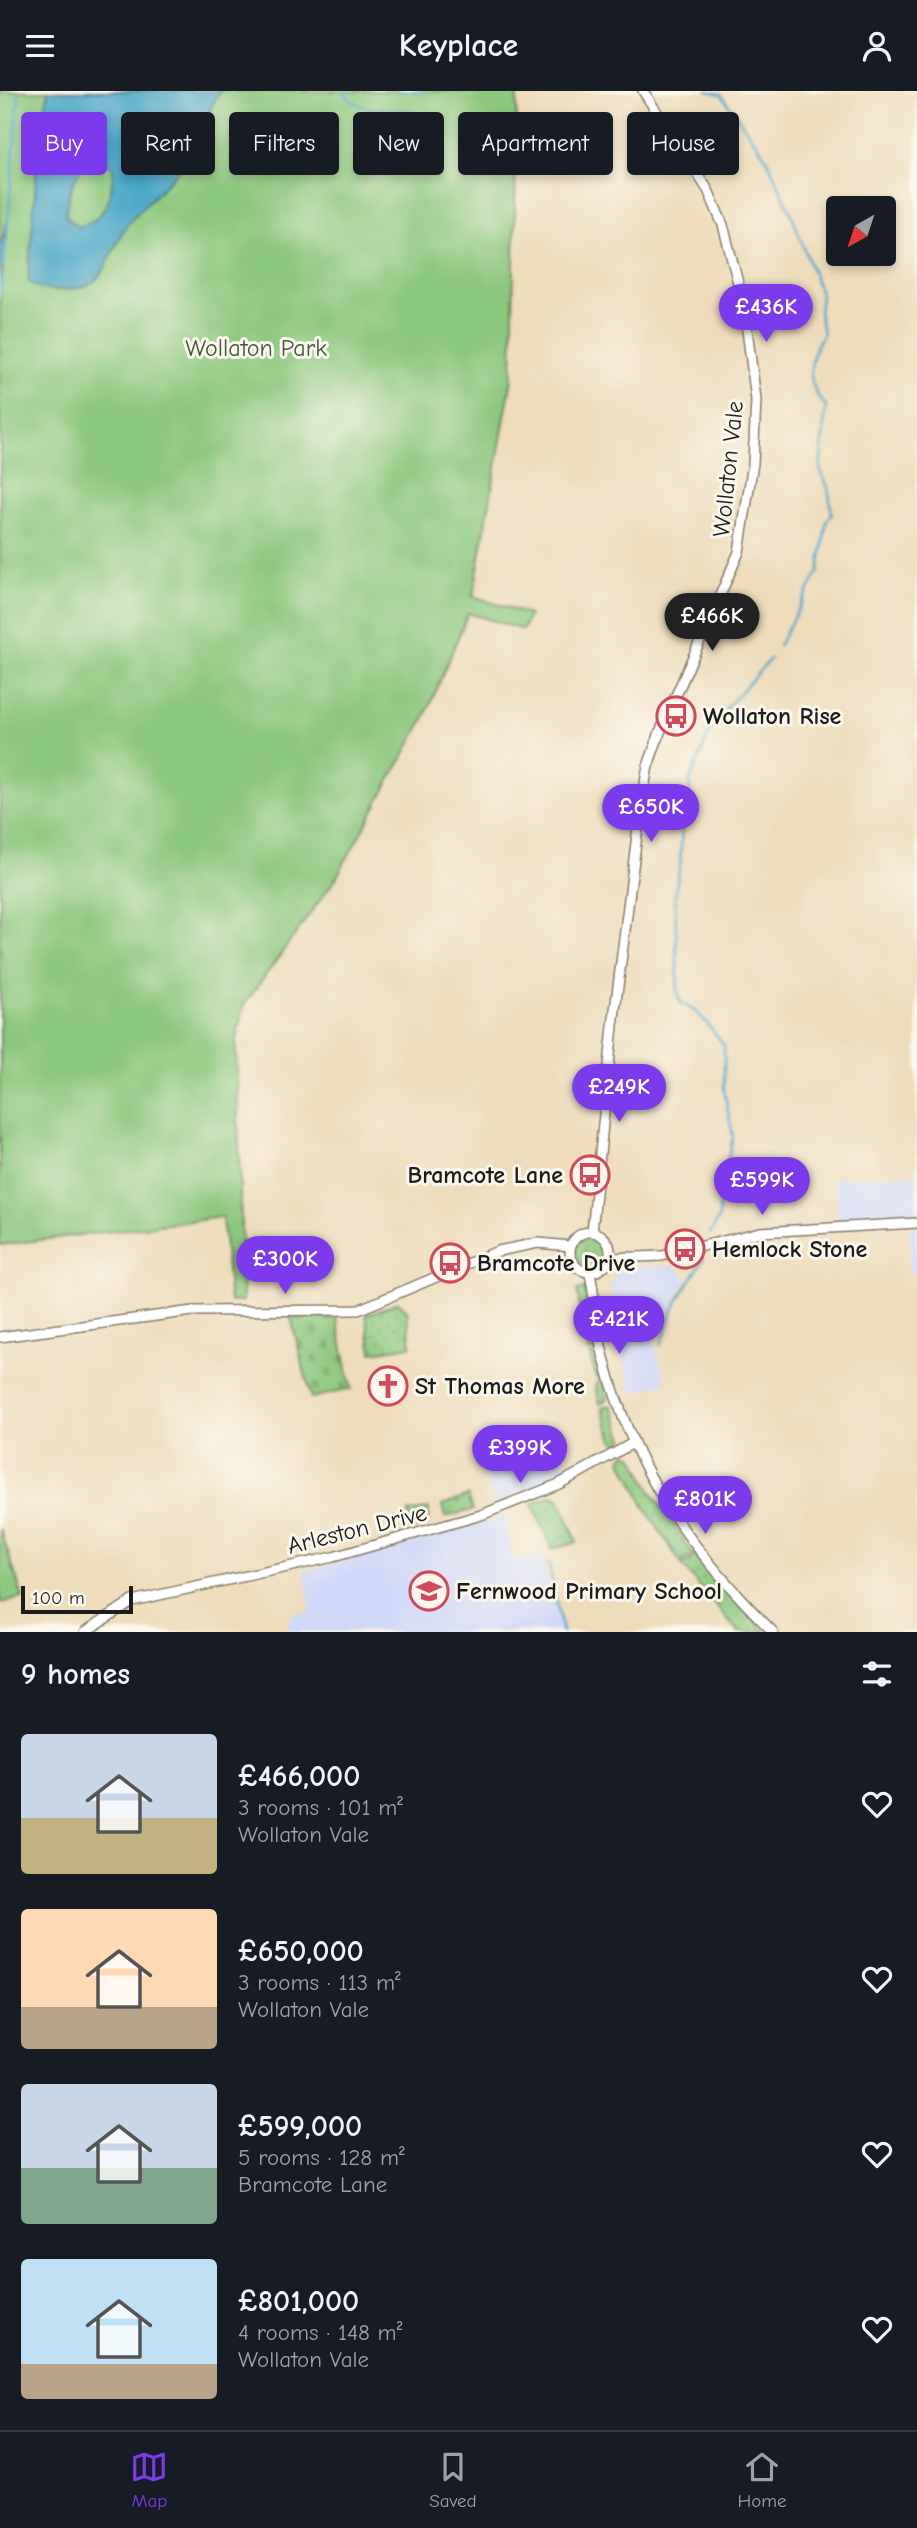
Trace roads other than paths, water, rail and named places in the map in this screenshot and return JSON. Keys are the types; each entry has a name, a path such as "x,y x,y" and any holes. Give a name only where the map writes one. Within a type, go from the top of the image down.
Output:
{"street":[{"name":"Wollaton Vale","path":"592,1232 614,1019 646,777 660,732 739,552 753,463 755,376 744,306 723,225 708,190 643,91"},
{"path":"609,1258 662,1256 760,1232 917,1223"},
{"path":"570,1246 580,1234 592,1232 607,1245 609,1258 604,1267 590,1273"},
{"path":"0,1337 192,1311 359,1310 498,1251 538,1243 570,1246"},
{"path":"570,1246 576,1263 590,1273 603,1356 633,1443 660,1497 690,1542 773,1632"},
{"name":"Arleston Drive","path":"85,1632 132,1601 333,1557 481,1515 559,1484 633,1443"}],"water":[{"path":"48,91 221,91 209,112 121,112 121,175 174,175 126,226 99,277 93,282 79,288 59,290 41,288 28,280 36,175 78,175 72,186 66,216 78,227 96,218 102,211 112,187 113,167 107,164 107,112 45,112"},
{"path":"8,220 0,294 0,246"}],"waterway":[{"path":"7,232 19,91"},
{"path":"344,91 349,98 364,107 411,111"},
{"path":"399,91 422,91"},
{"path":"707,91 721,94 766,157 792,215 821,295 819,312 823,334 814,353 811,372 815,390 826,406 820,469 828,487 832,514 827,520 819,571 778,646"},
{"path":"3,267 7,239"},
{"path":"0,294 2,277"},
{"path":"710,1234 719,1217 720,1192 733,1137 724,1090 724,1045 700,1016 681,1003 678,996 675,893 680,866 682,827 690,804 690,780 709,734 729,705 770,659"},
{"path":"661,1345 675,1305 704,1258"},
{"path":"549,1564 562,1632"}],"place":[{"name":"Wollaton Rise","path":"676,716"},
{"name":"Bramcote Lane","path":"590,1175"},
{"name":"Hemlock Stone","path":"685,1249"},
{"name":"Bramcote Drive","path":"450,1263"},
{"name":"St Thomas More","path":"388,1386"},
{"name":"Fernwood Primary School","path":"429,1591"}],"park label":[{"name":"Wollaton Park","path":"256,348"}]}
